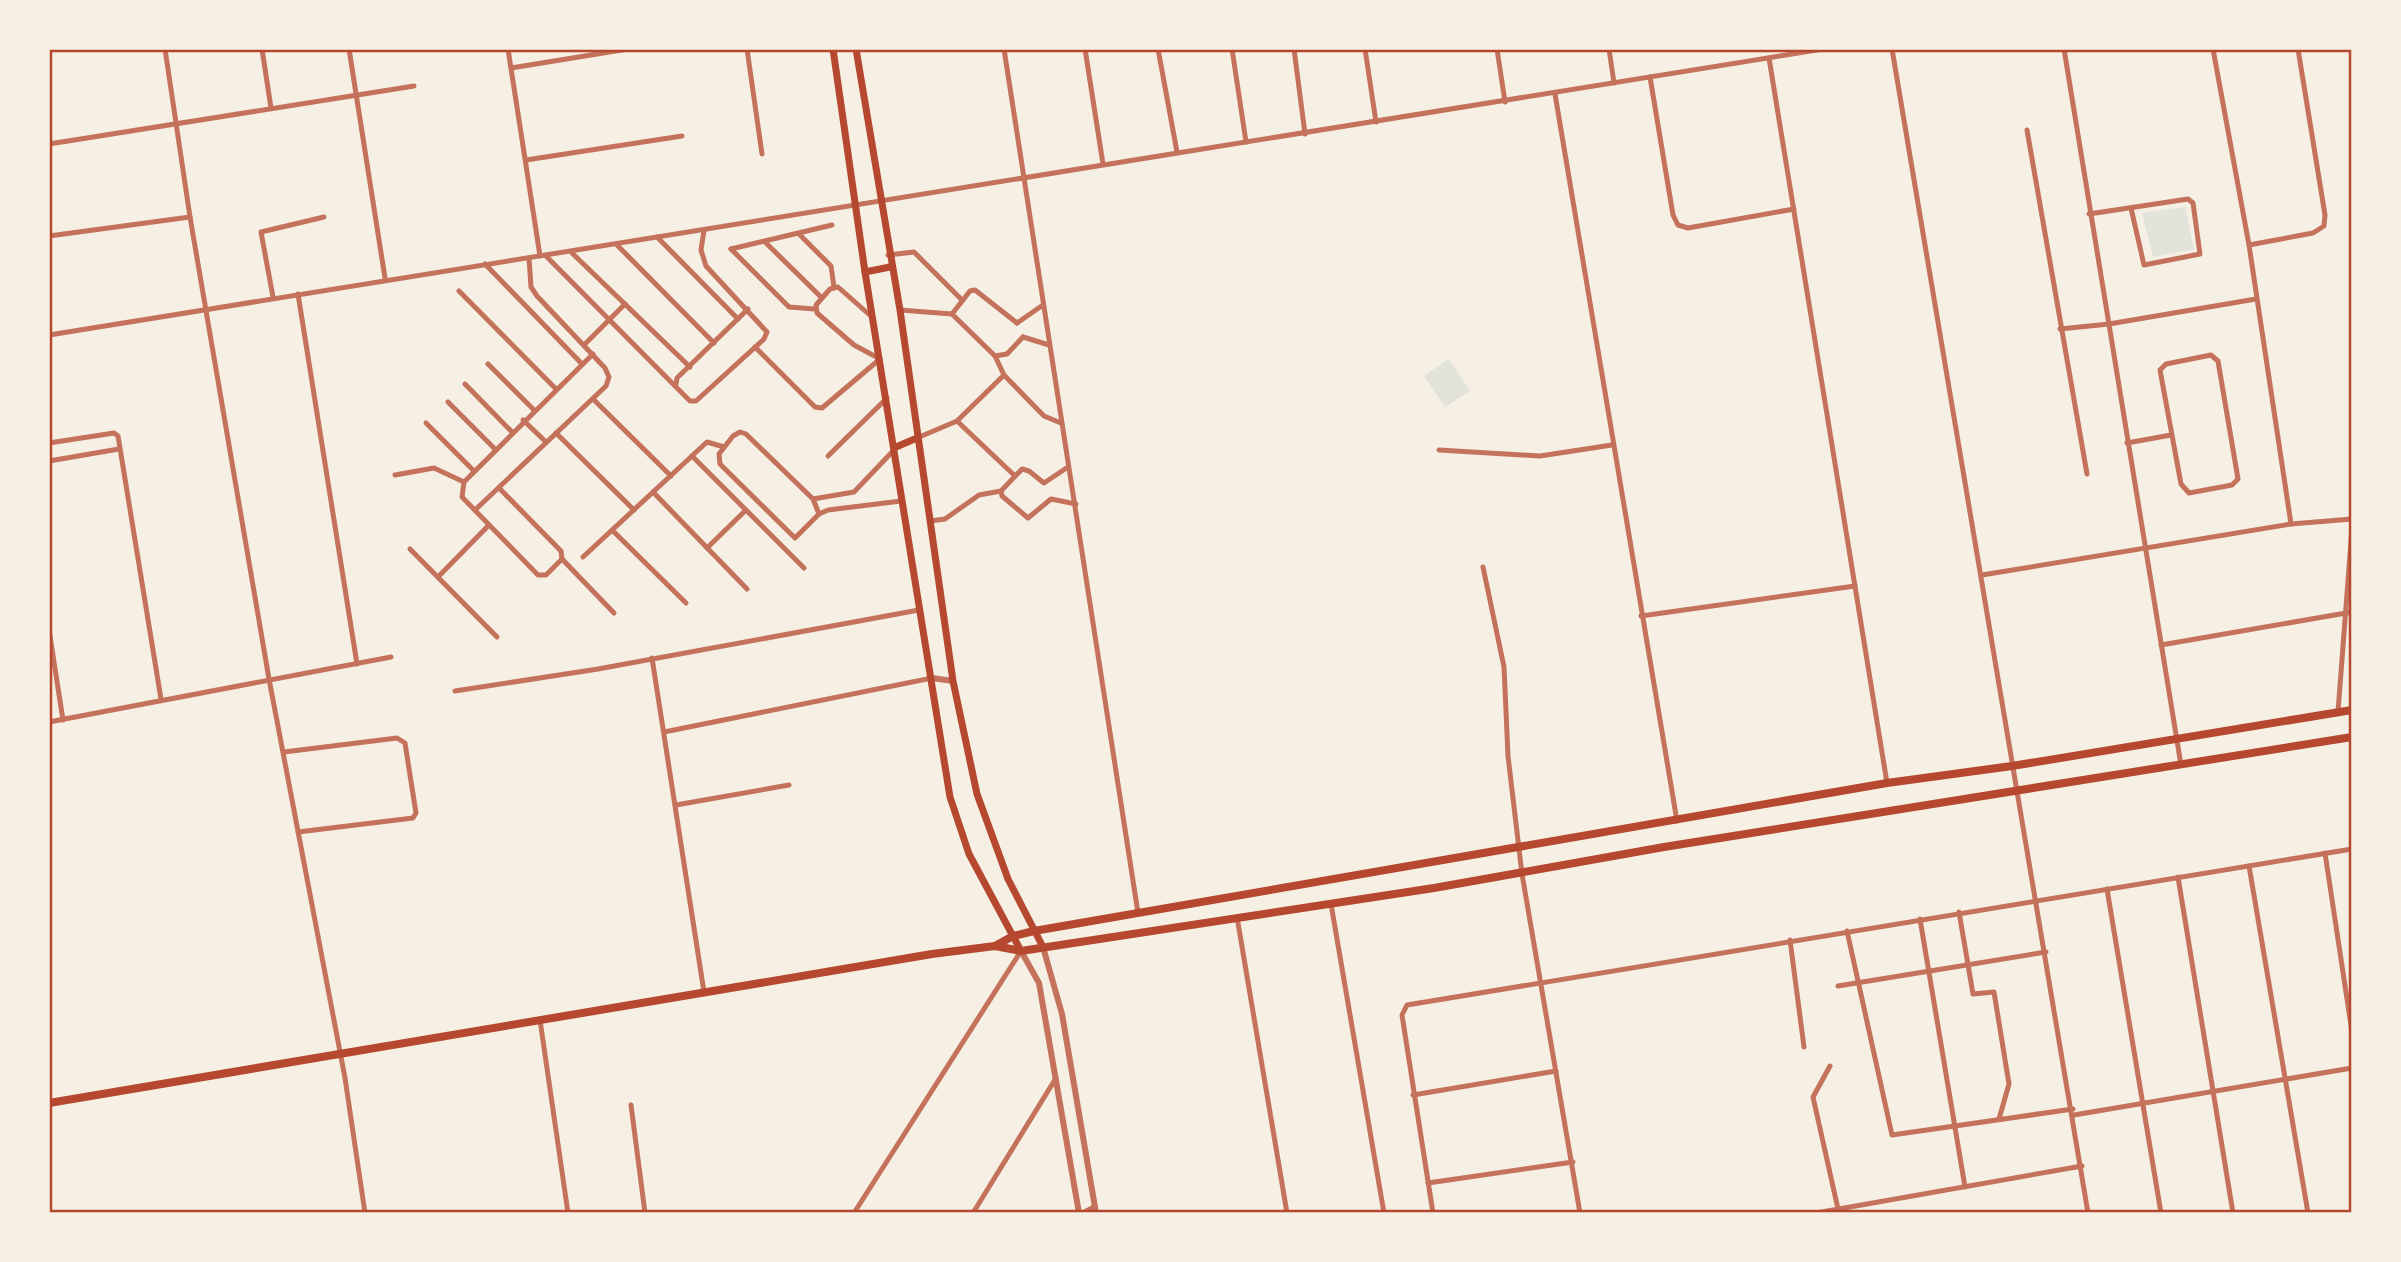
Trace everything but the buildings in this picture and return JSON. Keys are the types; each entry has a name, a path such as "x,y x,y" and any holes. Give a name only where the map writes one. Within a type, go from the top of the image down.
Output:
{"main road":[{"path":"833,49 872,317 896,447 901,500 957,826 968,854 1021,951"},
{"path":"856,49 890,267 900,310 953,681 983,817 1043,947"},
{"path":"865,272 890,267"},
{"path":"896,447 917,438"},
{"path":"995,946 1013,936 1034,931 1441,858 1677,821 1887,783 2012,766 2352,710"},
{"path":"49,1103 704,992 995,946 1021,951 1331,904 1522,874 1664,847 2352,737"}],"street":[{"path":"165,49 190,217 208,308 268,679 341,1055 365,1213"},
{"path":"262,49 271,108"},
{"path":"349,49 385,278"},
{"path":"508,49 543,256 676,384 690,401 696,401 768,332 706,266 701,250 704,230"},
{"path":"511,68 628,49"},
{"path":"747,49 762,154"},
{"path":"1004,49 1138,913"},
{"path":"1085,49 1103,164"},
{"path":"1158,49 1177,152"},
{"path":"1232,49 1246,142"},
{"path":"1294,49 1305,134"},
{"path":"1365,49 1376,122"},
{"path":"1497,49 1505,102"},
{"path":"1609,49 1614,83"},
{"path":"1763,49 1794,209 1887,783"},
{"path":"49,335 385,278 617,246 657,237 1103,164 1305,134 1823,49"},
{"path":"1892,49 1982,575 2016,792 2074,1112 2088,1213"},
{"path":"2064,49 2181,765"},
{"path":"2213,49 2249,245 2291,524"},
{"path":"2249,245 2313,233 2324,226 2325,215 2298,49"},
{"path":"1650,77 1673,215 1678,225 1688,228 1794,209"},
{"path":"49,144 414,86"},
{"path":"1555,94 1677,821"},
{"path":"2027,130 2087,474"},
{"path":"526,160 681,136"},
{"path":"2089,214 2188,199 2193,203 2200,254 2144,265 2131,208"},
{"path":"273,297 261,232 324,216"},
{"path":"49,236 190,217"},
{"path":"755,347 815,407 822,408 880,359 854,345 815,309 789,307 731,249 800,235 832,225"},
{"path":"800,235 831,266 834,287 872,317"},
{"path":"657,237 738,319"},
{"path":"765,242 822,298"},
{"path":"617,246 714,343"},
{"path":"888,255 914,252 962,300"},
{"path":"572,253 690,367"},
{"path":"475,510 593,399 606,386 609,377 606,368 531,287 529,258"},
{"path":"485,264 582,364"},
{"path":"815,309 834,287"},
{"path":"952,314 962,300 975,290 1017,323 1023,337 1049,345"},
{"path":"459,291 556,388"},
{"path":"298,294 357,664"},
{"path":"2060,329 2109,324 2256,299"},
{"path":"584,345 625,304"},
{"path":"1017,323 1044,305"},
{"path":"676,384 677,378 748,309"},
{"path":"900,310 952,314 995,356 1004,375 1044,416 1061,423"},
{"path":"995,356 1007,354 1023,337"},
{"path":"562,559 542,577 462,497 464,482 523,420 593,354"},
{"path":"2211,355 2216,357 2230,421 2238,479 2236,483 2189,493 2184,490 2171,435 2162,366 2211,355"},
{"path":"488,364 534,410"},
{"path":"917,438 957,421 1004,375"},
{"path":"465,384 512,432"},
{"path":"828,456 887,398"},
{"path":"593,399 671,476"},
{"path":"448,402 495,449"},
{"path":"523,420 546,442"},
{"path":"957,421 1015,476"},
{"path":"426,423 474,471"},
{"path":"819,514 813,499 746,434 740,432 724,447 718,459 795,538 819,514 901,500"},
{"path":"49,443 117,433 161,699"},
{"path":"556,433 634,510"},
{"path":"2127,443 2171,435"},
{"path":"583,557 707,442 724,447"},
{"path":"1439,450 1539,456 1612,445"},
{"path":"813,499 854,492 896,447"},
{"path":"49,461 119,449"},
{"path":"692,456 804,568"},
{"path":"1044,483 1068,467"},
{"path":"395,475 434,468 464,482"},
{"path":"930,521 945,519 979,495 1001,491 1026,469 1044,483 1051,499"},
{"path":"499,488 561,551 562,559 614,613"},
{"path":"1001,491 1002,496 1028,518 1051,499"},
{"path":"653,492 747,590"},
{"path":"1051,499 1076,504"},
{"path":"707,548 746,510"},
{"path":"1982,575 2291,524 2352,519"},
{"path":"438,578 489,525"},
{"path":"2337,712 2352,528"},
{"path":"612,530 687,603"},
{"path":"410,549 497,637"},
{"path":"1483,567 1504,667 1508,756 1522,874 1543,982 1580,1213"},
{"path":"1642,616 1855,586"},
{"path":"455,691 919,610"},
{"path":"2161,645 2352,612"},
{"path":"49,630 64,720"},
{"path":"49,722 391,657"},
{"path":"652,658 704,992"},
{"path":"664,732 932,678 953,681"},
{"path":"284,752 397,738 405,743 416,813 413,818 298,832"},
{"path":"676,805 789,785"},
{"path":"1433,1213 1402,1015 1407,1005 1847,930 2352,849"},
{"path":"2325,853 2352,1032"},
{"path":"2249,866 2308,1213"},
{"path":"2178,877 2233,1213"},
{"path":"2107,889 2161,1213"},
{"path":"1331,904 1384,1213"},
{"path":"1959,912 1973,993 1994,992 2009,1084 1998,1119"},
{"path":"1237,917 1287,1213"},
{"path":"1920,919 1965,1187"},
{"path":"1847,930 1892,1135 1998,1119 2142,1103 2352,1068"},
{"path":"1790,940 1804,1047"},
{"path":"854,1213 1021,951 1039,983 1081,1213 1096,1210 1055,982 1043,947"},
{"path":"1838,986 2046,952"},
{"path":"540,1020 568,1213"},
{"path":"1829,1066 1813,1097 1838,1209"},
{"path":"1413,1095 1556,1071"},
{"path":"973,1213 1056,1078 1073,1074"},
{"path":"631,1105 645,1213"},
{"path":"1428,1184 1573,1162"},
{"path":"1816,1213 2082,1166"}],"shaded area":[{"path":"2185,207 2194,249 2153,257 2142,213"},
{"path":"1449,359 1470,391 1445,407 1424,376"}]}
